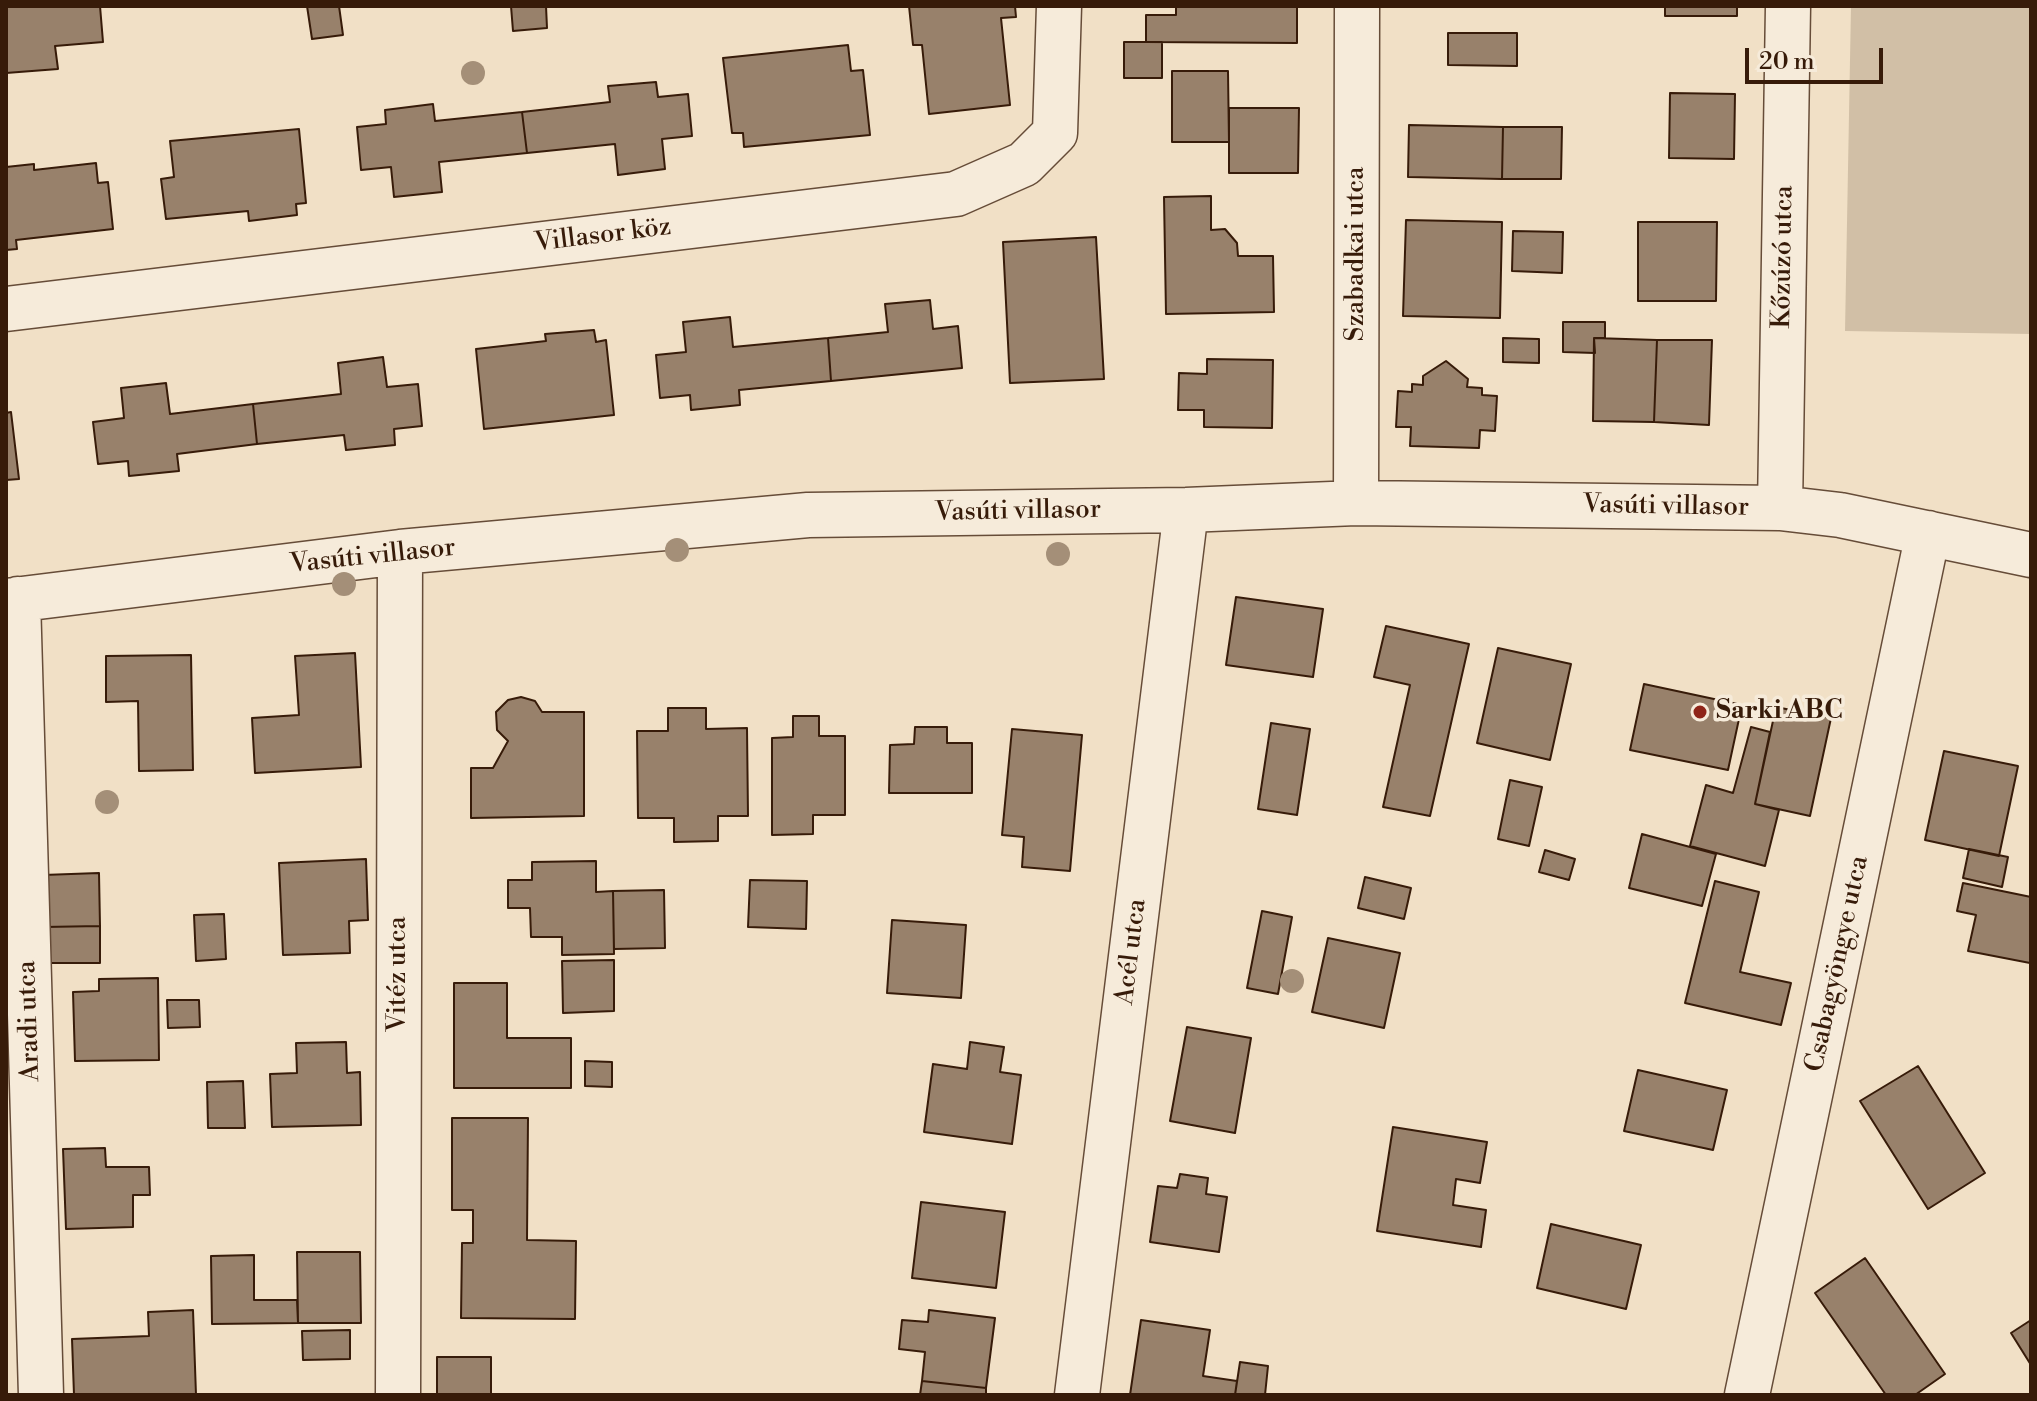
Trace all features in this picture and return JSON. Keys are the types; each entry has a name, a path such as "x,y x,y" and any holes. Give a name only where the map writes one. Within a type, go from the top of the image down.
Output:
{"street":[{"name":"Villasor köz","path":"6,309 956,194 1024,164 1055,133 1059,6"},
{"name":"Szabadkai utca","path":"1356,503 1357,6"},
{"name":"Kőzúzó utca","path":"1780,508 1788,6"},
{"name":"Vasúti villasor","path":"12,600 400,552 808,515 1186,510 1356,503 1780,508 1840,515 2031,555"},
{"name":"Acél utca","path":"1077,1395 1186,510"},
{"name":"Csabagyöngye utca","path":"1747,1395 1928,533"},
{"name":"Vitéz utca","path":"398,1395 400,552"},
{"name":"Aradi utca","path":"12,600 41,1395"}],"shaded area":[{"path":"1851,6 2031,6 2031,334 1845,331"}],"building":[{"path":"6,6 100,6 103,42 55,46 58,69 6,73"},
{"path":"307,6 339,6 343,35 312,39"},
{"path":"511,6 546,6 547,28 513,31"},
{"path":"909,6 1015,6 1016,17 1001,18 1010,105 929,114 922,45 913,45"},
{"path":"1176,6 1297,6 1297,43 1146,42 1146,15 1176,15"},
{"path":"1665,6 1737,6 1737,16 1665,16"},
{"path":"1448,33 1517,33 1517,66 1448,65"},
{"path":"1124,42 1162,42 1162,78 1124,78"},
{"path":"848,45 851,71 863,70 870,135 744,147 743,133 732,133 723,58"},
{"path":"1172,71 1228,71 1229,142 1172,142"},
{"path":"656,82 658,97 688,94 692,136 662,139 665,169 618,175 615,144 527,153 522,112 610,102 608,86"},
{"path":"1670,93 1735,94 1734,159 1669,158"},
{"path":"433,104 435,121 522,112 527,153 439,162 442,192 394,197 391,167 361,170 357,127 386,124 385,110"},
{"path":"1229,108 1299,108 1298,173 1229,173"},
{"path":"1409,125 1503,127 1502,179 1408,177"},
{"path":"1503,127 1562,127 1561,179 1502,179"},
{"path":"299,129 306,203 296,204 297,215 249,221 248,211 166,219 161,179 174,177 170,141"},
{"path":"96,163 98,183 108,182 113,229 16,240 17,249 6,250 6,167 34,164 34,170"},
{"path":"1211,196 1211,230 1225,229 1237,243 1238,256 1273,256 1274,312 1166,314 1164,197"},
{"path":"1406,220 1502,222 1500,318 1403,316"},
{"path":"1638,222 1717,222 1716,301 1638,301"},
{"path":"1513,231 1563,232 1562,273 1512,271"},
{"path":"1096,237 1104,379 1010,383 1003,242"},
{"path":"930,300 933,329 958,326 962,368 831,381 828,338 888,332 885,304"},
{"path":"730,317 733,347 828,338 831,381 739,390 740,405 691,410 690,395 660,398 656,355 686,352 683,322"},
{"path":"1563,322 1605,322 1605,338 1594,338 1595,353 1563,352"},
{"path":"594,330 596,342 606,340 614,415 484,429 476,349 546,341 545,334"},
{"path":"1503,338 1539,339 1539,363 1503,362"},
{"path":"1594,338 1657,340 1654,422 1593,421"},
{"path":"1657,340 1712,340 1709,425 1654,422"},
{"path":"383,357 387,387 418,384 422,426 394,429 395,445 346,450 344,435 257,444 253,404 341,394 338,363"},
{"path":"1207,359 1273,360 1272,428 1204,427 1204,410 1178,410 1179,373 1207,374"},
{"path":"1446,361 1468,379 1467,387 1482,388 1482,395 1497,396 1495,431 1480,430 1479,448 1410,446 1411,427 1396,427 1398,391 1412,392 1412,384 1423,385 1423,376"},
{"path":"166,383 170,414 253,404 257,444 177,454 179,471 129,476 128,461 98,464 93,422 124,418 121,388"},
{"path":"11,412 19,479 6,480 6,413"},
{"path":"1236,597 1323,609 1313,677 1226,665"},
{"path":"1386,626 1469,644 1430,816 1383,807 1410,685 1374,677"},
{"path":"1498,648 1571,664 1550,760 1477,743"},
{"path":"355,653 361,767 255,773 252,718 299,715 295,656"},
{"path":"191,655 193,770 139,771 138,701 106,702 106,656"},
{"path":"1644,684 1742,705 1728,770 1630,750"},
{"path":"521,697 535,701 542,712 584,712 584,816 471,818 471,768 493,768 508,741 497,730 496,712 508,700"},
{"path":"1776,707 1831,718 1810,816 1755,804"},
{"path":"668,708 706,708 706,729 747,728 748,816 718,816 718,841 674,842 674,818 638,818 637,731 668,731"},
{"path":"793,716 819,716 819,736 845,736 845,815 813,815 813,834 772,835 772,738 793,737"},
{"path":"1271,723 1310,729 1297,815 1258,809"},
{"path":"915,727 947,727 947,743 972,743 972,793 889,793 890,745 914,744"},
{"path":"1751,727 1770,732 1755,804 1779,810 1765,866 1690,846 1706,785 1733,793"},
{"path":"1012,729 1082,735 1070,871 1022,867 1024,837 1002,835"},
{"path":"1944,751 2018,766 1999,856 1925,840"},
{"path":"1510,780 1542,787 1529,846 1498,839"},
{"path":"1642,834 1716,854 1702,906 1629,888"},
{"path":"1969,849 2008,857 2002,887 1963,878"},
{"path":"1545,850 1575,859 1569,880 1539,872"},
{"path":"366,859 368,920 349,921 350,953 283,955 279,863"},
{"path":"596,861 596,892 613,891 614,954 562,955 562,937 531,937 530,908 508,908 508,880 532,880 532,862"},
{"path":"99,873 100,926 44,927 43,875"},
{"path":"1365,877 1411,888 1404,919 1358,908"},
{"path":"750,880 807,881 806,929 748,927"},
{"path":"1715,881 1759,892 1740,972 1791,983 1781,1025 1685,1003"},
{"path":"1963,883 2031,897 2030,963 1968,951 1976,915 1957,911"},
{"path":"664,890 665,948 614,949 613,891"},
{"path":"1262,911 1292,917 1278,994 1247,988"},
{"path":"224,914 226,959 196,961 194,915"},
{"path":"892,920 966,925 961,998 887,993"},
{"path":"100,926 100,963 44,963 44,927"},
{"path":"1328,938 1400,953 1384,1028 1312,1012"},
{"path":"614,960 614,1011 563,1013 562,961"},
{"path":"158,978 159,1060 75,1061 73,992 99,991 99,979"},
{"path":"454,983 507,983 507,1038 571,1038 571,1088 454,1088"},
{"path":"167,1000 199,1000 200,1027 168,1028"},
{"path":"1187,1027 1251,1038 1235,1133 1170,1121"},
{"path":"346,1042 347,1073 360,1072 361,1125 272,1127 270,1074 297,1073 296,1043"},
{"path":"970,1042 1004,1047 1000,1072 1021,1075 1012,1144 924,1132 933,1064 967,1069"},
{"path":"585,1061 612,1062 612,1087 585,1086"},
{"path":"1918,1066 1985,1173 1928,1209 1860,1101"},
{"path":"1638,1070 1727,1090 1713,1150 1624,1131"},
{"path":"243,1081 245,1128 208,1128 207,1082"},
{"path":"452,1118 528,1118 527,1240 576,1241 575,1319 461,1318 462,1243 473,1243 473,1210 452,1210"},
{"path":"1393,1127 1487,1142 1480,1183 1456,1179 1453,1205 1486,1210 1481,1247 1377,1231"},
{"path":"105,1148 106,1167 149,1167 150,1195 133,1195 133,1227 66,1229 63,1149"},
{"path":"1180,1174 1208,1178 1206,1194 1227,1197 1219,1252 1150,1242 1158,1186 1177,1188"},
{"path":"921,1202 1005,1212 996,1288 912,1278"},
{"path":"1551,1224 1641,1245 1626,1309 1537,1288"},
{"path":"297,1252 360,1252 361,1323 298,1323"},
{"path":"254,1255 254,1300 297,1300 298,1323 212,1324 211,1256"},
{"path":"1865,1258 1945,1374 1915,1395 1886,1395 1815,1293"},
{"path":"193,1310 196,1395 74,1395 72,1339 149,1336 148,1312"},
{"path":"929,1310 995,1318 986,1388 922,1381 925,1352 899,1349 902,1320 928,1322"},
{"path":"1141,1320 1210,1330 1203,1376 1237,1381 1235,1395 1130,1395"},
{"path":"2031,1320 2031,1365 2011,1333"},
{"path":"350,1330 350,1359 303,1360 302,1331"},
{"path":"437,1357 491,1357 491,1395 437,1395"},
{"path":"1240,1362 1268,1366 1265,1395 1235,1395"},
{"path":"922,1381 986,1388 986,1395 920,1395"}],"place":[{"name":"Sarki ABC","path":"1700,712"}]}
